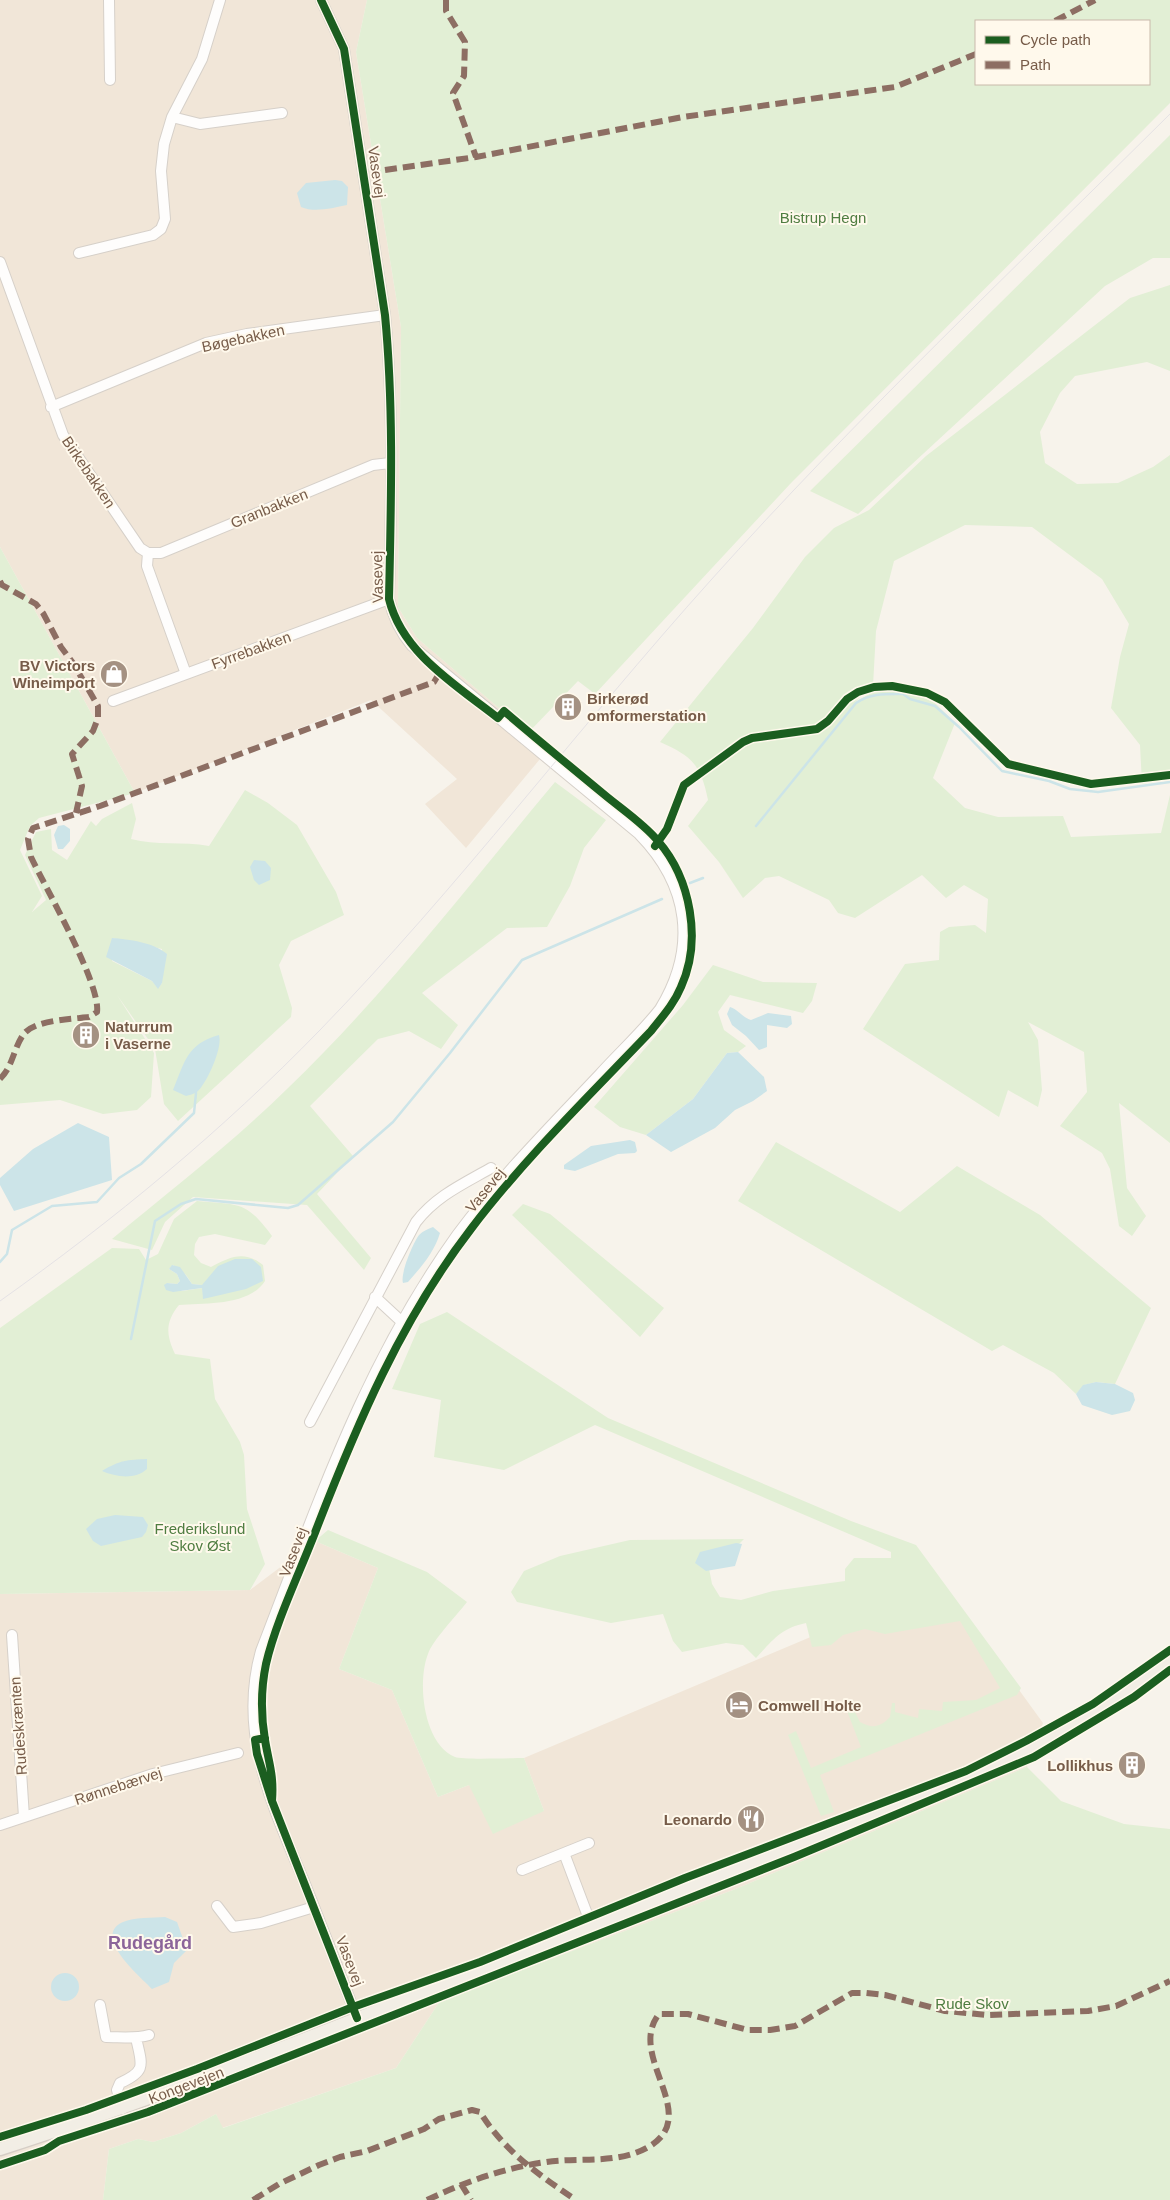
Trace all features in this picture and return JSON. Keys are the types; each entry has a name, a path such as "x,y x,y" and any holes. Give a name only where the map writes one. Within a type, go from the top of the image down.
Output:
{"main road":[{"name":"Kongevejen","path":"0,2149 122,2109 592,1927 994,1765 1029,1750 1113,1700 1170,1660"}],"street":[{"path":"109,0 110,80"},
{"path":"79,253 153,234 160,229 165,219 161,171 163,153 172,117 202,59 220,0"},
{"name":"Vasevej","path":"321,0 344,49 385,315 388,351 390,463 389,599 398,626 412,646 639,834 653,848 676,889 684,935 675,981 660,1009 504,1175 458,1234 402,1322 358,1405 332,1466 256,1672 252,1706 257,1754 272,1801 357,2018"},
{"path":"172,117 200,124 282,113"},
{"name":"Birkebakken","path":"0,262 63,435 140,548 148,553"},
{"name":"Bøgebakken","path":"52,407 206,343 247,334 385,315"},
{"name":"Granbakken","path":"148,553 161,553 373,465 390,463"},
{"path":"148,553 147,566 186,674"},
{"name":"Fyrrebakken","path":"113,701 389,599"},
{"name":"Vasevej","path":"310,1422 401,1247 429,1206 442,1196 491,1168"},
{"path":"375,1298 402,1322"},
{"name":"Rudeskrænten","path":"12,1635 24,1817"},
{"name":"Rønnebærvej","path":"0,1825 153,1774 238,1753"},
{"path":"522,1870 589,1843"},
{"path":"564,1853 592,1927"},
{"path":"217,1906 233,1927 260,1923 314,1907"},
{"path":"100,2006 106,2038 127,2036 136,2038 149,2034"},
{"path":"122,2109 117,2090 120,2083 137,2075 142,2065 136,2038"}],"shaded area":[{"path":"0,0 367,0 356,52 401,327 398,607 417,638 528,733 521,744 540,759 466,848 425,804 457,779 371,700 135,793 0,547"},
{"path":"315,1541 378,1568 339,1669 392,1690 438,1797 469,1785 544,1811 524,1758 941,1582 1043,1723 1027,1767 733,1890 440,2001 396,2068 222,2128 216,2114 181,2133 153,2142 138,2139 109,2149 103,2200 0,2200 0,1594 250,1590"}],"green space":[{"name":"Bistrup Hegn","path":"367,0 1170,0 1170,103 791,483 595,694 578,681 528,733 417,638 398,607 401,327 356,52"},
{"path":"1170,135 1170,258 1153,258 1105,286 858,514 810,491"},
{"path":"1170,285 1170,371 1147,362 1075,376 1060,393 1040,432 1045,463 1077,484 1118,483 1153,467 1170,455 1170,779 1142,784 1140,745 1111,708 1120,657 1129,624 1102,579 1032,527 965,525 894,561 876,631 873,686 855,702 873,692 900,691 933,701 955,723 933,778 965,808 998,817 1063,816 1071,837 1161,833 1170,795 1170,1143 1119,1103 1127,1188 1146,1216 1132,1236 1119,1226 1110,1169 1102,1153 1060,1126 1087,1092 1084,1052 1028,1022 1038,1040 1042,1090 1038,1107 1008,1090 999,1117 863,1029 905,964 939,960 940,932 949,927 975,925 986,933 988,899 964,885 946,898 922,875 855,918 838,913 829,900 779,876 765,878 743,898 719,862 688,826 708,800 698,770 687,757 660,742 753,628 805,557 834,528 869,510 926,456 1130,298"},
{"path":"0,547 135,793 39,818 30,826 20,850 42,896 32,912 46,900 25,855 36,832 51,829 52,850 67,860 91,821 96,826 102,819 132,803 136,819 131,839 209,846 245,790 268,803 297,825 336,892 344,915 291,941 279,965 292,1008 291,1017 178,1121 164,1104 155,1049 117,995 154,1053 151,1097 137,1110 103,1114 60,1100 0,1105","holes":["112,938 162,949 162,983 158,988 152,981 112,961"]},
{"path":"555,782 606,820 584,848 570,886 547,927 507,928 422,993 458,1025 441,1049 409,1031 378,1039 310,1106 353,1156 317,1194 371,1258 364,1270 307,1205 193,1197 165,1222 152,1250 112,1239 245,1128 323,1053 392,978"},
{"path":"713,965 763,982 817,983 812,1001 803,1013 730,995 718,1012 724,1030 746,1046 738,1052 727,1053 693,1099 646,1135 620,1127 594,1107 683,1005"},
{"path":"776,1142 900,1212 957,1166 1040,1215 1151,1308 1115,1384 1096,1382 1084,1385 1076,1394 1054,1373 1003,1345 992,1351 738,1201"},
{"name":"Frederikslund Skov Øst","path":"197,1201 232,1204 248,1210 263,1224 272,1236 265,1245 215,1234 199,1237 195,1244 194,1255 201,1263 211,1267 224,1260 243,1256 256,1260 263,1265 265,1281 249,1295 238,1299 226,1302 179,1305 171,1317 168,1329 175,1354 210,1359 215,1399 240,1442 244,1455 247,1509 265,1564 250,1590 0,1594 0,1328 112,1248 139,1249 146,1260 158,1254 174,1219","holes":["173,1265 186,1275 192,1284 202,1285 203,1298 202,1288 182,1291 167,1283 177,1284 180,1281 177,1274 169,1269"]},
{"path":"523,1204 550,1214 664,1308 640,1337 512,1215"},
{"path":"447,1312 608,1418 851,1521 916,1545 1021,1688 1017,1695 820,1775 834,1812 821,1816 788,1735 796,1731 811,1768 861,1747 847,1711 854,1710 860,1722 868,1726 876,1726 890,1717 892,1703 895,1703 895,1712 918,1718 919,1709 942,1711 943,1702 976,1700 1000,1688 960,1621 885,1634 865,1629 843,1635 831,1645 812,1647 806,1623 797,1625 784,1632 773,1640 756,1658 743,1645 726,1643 682,1652 673,1641 663,1614 611,1623 517,1602 511,1592 524,1571 560,1556 630,1540 744,1539 736,1547 707,1558 712,1584 720,1597 741,1600 773,1591 845,1581 845,1569 854,1558 891,1558 891,1552 595,1425 504,1470 434,1457 441,1400 392,1389 420,1324"},
{"path":"328,1530 427,1572 467,1602 439,1635 428,1654 423,1680 423,1695 429,1726 444,1750 455,1757 477,1759 524,1758 544,1811 493,1834 469,1785 438,1797 392,1690 339,1669 378,1568 315,1541"},
{"name":"Rude Skov","path":"1027,1767 1061,1801 1124,1824 1170,1829 1170,2200 103,2200 109,2149 138,2139 153,2142 181,2133 216,2114 223,2128 396,2068 440,2001 733,1890"}],"water":[{"path":"342,181 348,187 347,205 318,210 301,207 297,193 306,183"},
{"path":"64,825 70,829 70,841 63,849 58,849 54,835 58,826"},
{"path":"254,860 265,861 271,868 270,880 259,885 254,880 250,867"},
{"path":"112,938 149,944 167,954 162,983 158,989 152,981 106,957"},
{"path":"730,1007 751,1020 768,1013 791,1016 792,1024 787,1028 767,1025 767,1047 759,1050 732,1025 727,1014"},
{"path":"219,1035 219,1048 216,1056 209,1073 196,1093 186,1096 173,1090 188,1055 200,1043"},
{"path":"738,1052 764,1077 767,1091 735,1110 715,1128 671,1152 646,1135 693,1099 727,1053"},
{"path":"78,1123 109,1137 112,1180 14,1211 0,1185 0,1178 33,1149"},
{"path":"630,1140 635,1142 637,1151 635,1153 618,1154 575,1171 564,1169 564,1165 591,1146"},
{"path":"433,1227 440,1233 434,1247 427,1259 408,1282 403,1283 405,1266 416,1239 422,1232"},
{"path":"235,1259 252,1259 261,1267 263,1281 246,1289 203,1299 202,1288 173,1292 166,1290 164,1285 167,1283 177,1284 180,1281 177,1274 169,1269 172,1265 180,1267 192,1284 202,1285 218,1266"},
{"path":"1096,1382 1115,1384 1133,1393 1135,1400 1130,1411 1112,1415 1082,1405 1076,1394 1083,1385"},
{"path":"147,1459 147,1469 137,1475 119,1476 102,1471 124,1461"},
{"path":"115,1515 143,1517 148,1525 146,1532 142,1537 101,1546 93,1541 86,1529 97,1519"},
{"path":"736,1543 742,1544 735,1566 706,1571 695,1563 700,1552"},
{"path":"165,1917 177,1922 187,1950 174,1963 169,1982 152,1989 121,1956 112,1937 115,1928 127,1920"},
{"path":"65,1973 75,1977 79,1987 75,1997 65,2001 55,1997 51,1987 55,1977"}],"waterway":[{"path":"756,826 856,703 867,697 879,695 903,694 910,699 935,706 959,727 1002,771 1049,781 1070,789 1098,792 1170,782"},
{"path":"690,883 703,878"},
{"path":"131,1339 155,1221 181,1204 196,1199 288,1208 298,1205 393,1122 450,1053 522,960 662,899"},
{"path":"0,1262 7,1254 12,1230 52,1206 97,1202 119,1178 141,1164 194,1113 196,1093"}],"tram line":[{"path":"0,1301 84,1239 166,1173 245,1104 320,1030 421,921 662,636 766,520 879,402 1170,114"}],"marked path":[{"path":"446,0 446,11 465,42 464,76 453,93 476,157"},
{"path":"1057,20 1095,0"},
{"path":"385,170 476,157 683,117 895,87 975,54"},
{"path":"0,581 2,585 36,604 98,706 98,718 93,731 72,754 82,786 76,813"},
{"path":"0,1079 8,1069 23,1035 28,1030 53,1021 89,1017 97,1012 96,999 82,959 31,857 28,839 33,828 100,806 434,682 440,672"},
{"path":"427,2200 456,2187 515,2168 546,2162 625,2156 650,2146 664,2133 669,2118 667,2101 651,2048 651,2030 659,2014 688,2014 748,2030 770,2030 795,2026 852,1993 885,1995 945,2011 988,2015 1088,2011 1116,2006 1170,1981"},
{"path":"253,2200 279,2184 319,2165 340,2157 367,2151 424,2129 439,2119 472,2110 480,2112 500,2139 523,2161 576,2200"},
{"path":"461,2184 471,2200"}],"cycle path":[{"path":"272,1801 272,1777 262,1712 263,1683 270,1648 348,1451 383,1374 423,1300 471,1229 535,1152 651,1031 671,1005 681,987 687,969 692,931 690,911 678,873 658,841 640,823 504,711 498,718 448,680 418,652 396,618 389,599 391,421 385,315 344,49 321,0"},
{"path":"655,846 667,829 684,785 743,742 752,738 817,729 828,721 847,699 858,692 874,687 892,686 927,693 945,702 1008,764 1091,784 1170,775"},
{"path":"0,2137 86,2110 197,2069 353,2007 480,1962 685,1878 966,1771 1093,1704 1170,1650"},
{"path":"0,2165 45,2150 59,2141 148,2112 794,1857 1034,1757 1134,1697 1170,1670"},
{"path":"265,1738 255,1740 257,1754 272,1801 357,2018"}],"place":[{"name":"BV Victors Wineimport","path":"114,674"},
{"name":"Birkerød omformerstation","path":"568,707"},
{"name":"Naturrum i Vaserne","path":"86,1035"},
{"name":"Comwell Holte","path":"739,1705"},
{"name":"Lollikhus","path":"1132,1765"},
{"name":"Leonardo","path":"751,1819"}],"district":[{"name":"Rudegård","path":"150,1943"}]}
